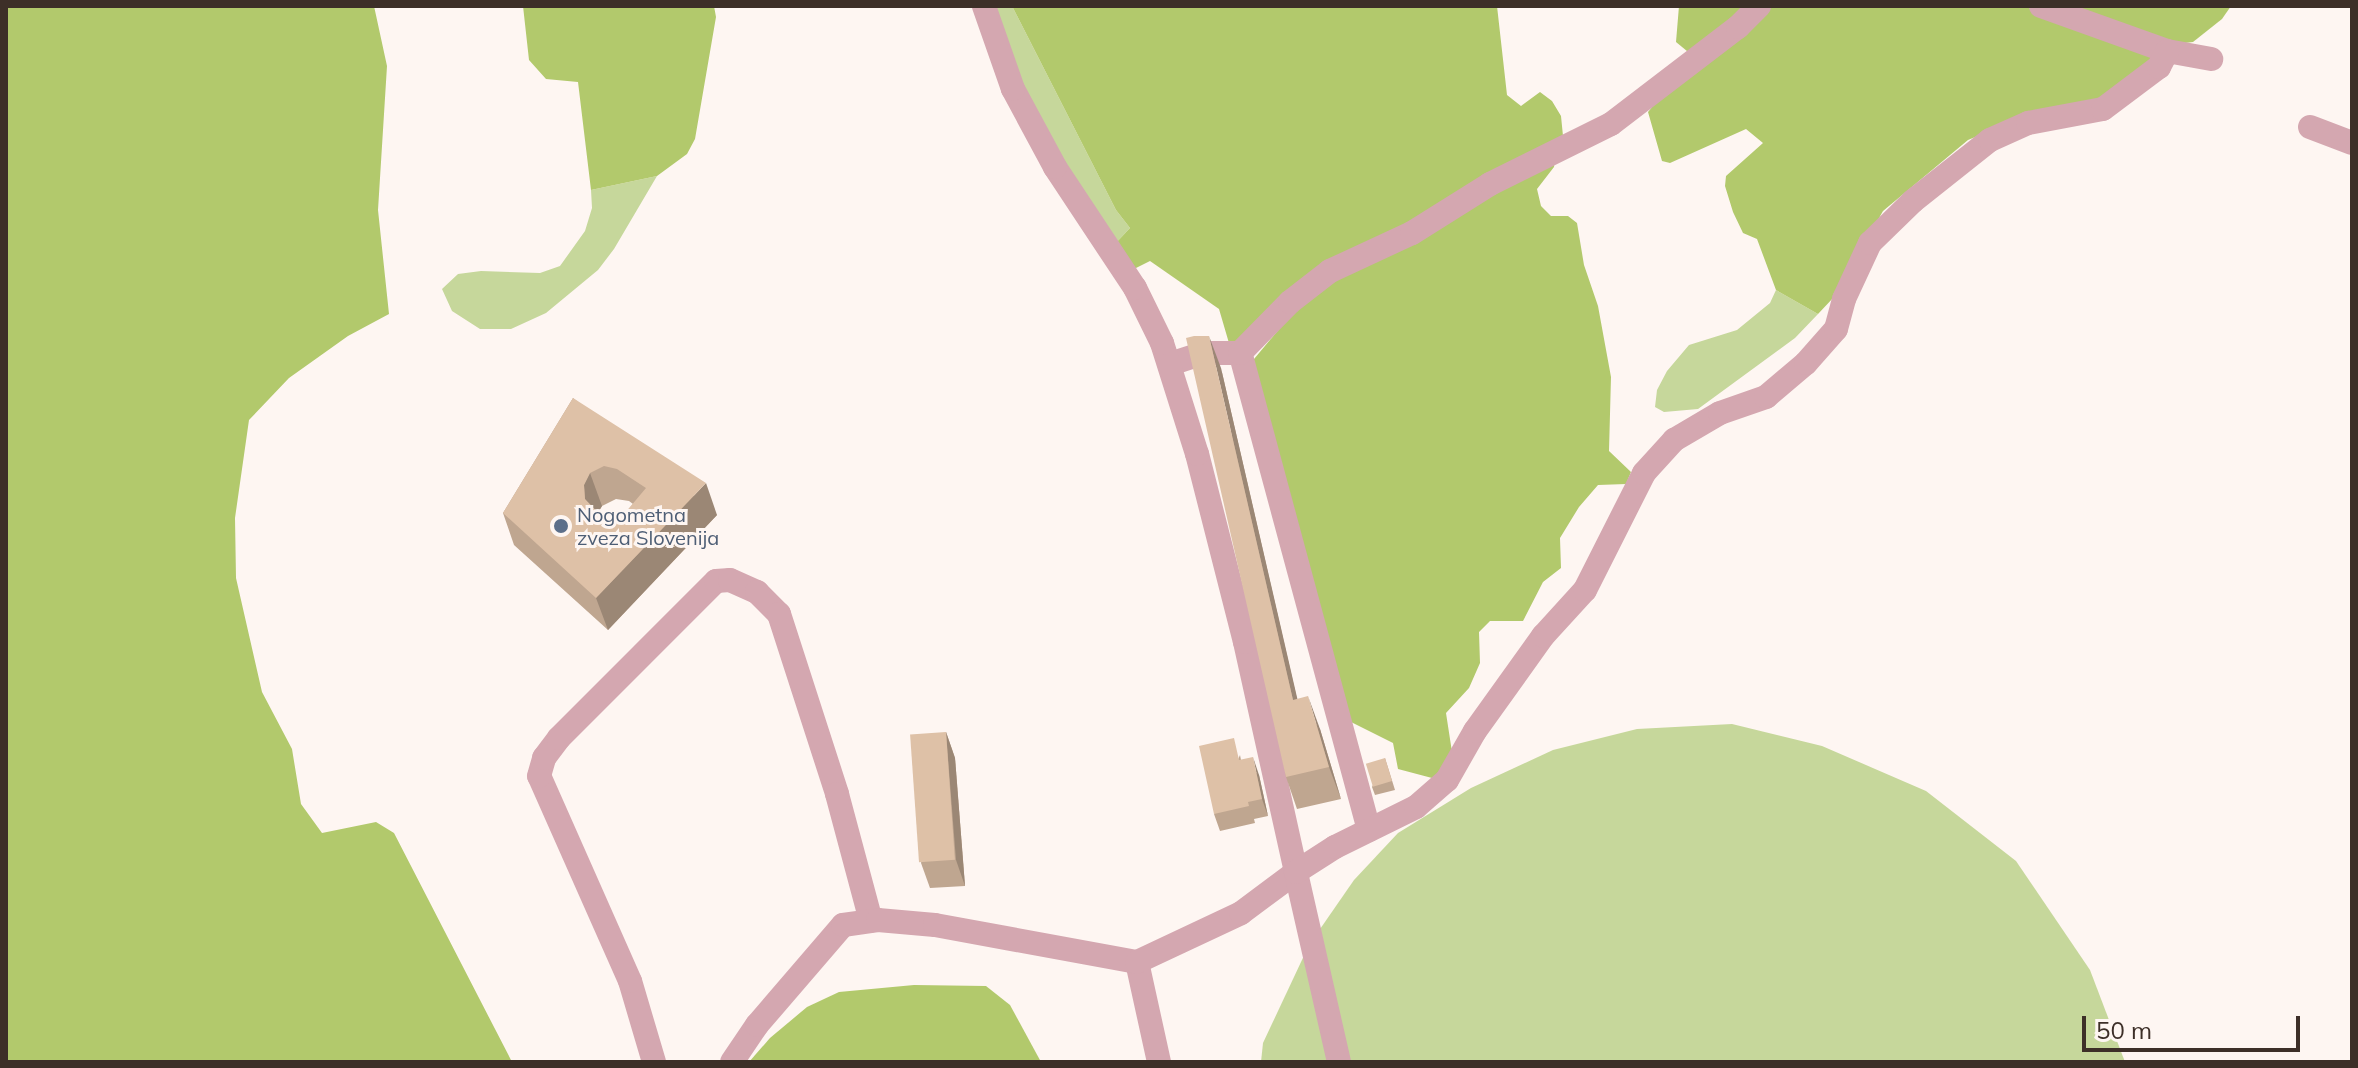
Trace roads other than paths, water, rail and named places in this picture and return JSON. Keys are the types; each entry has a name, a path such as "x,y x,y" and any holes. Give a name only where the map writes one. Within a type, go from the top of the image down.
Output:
{"lane":[{"path":"984,6 1013,89 1055,167 1135,288 1170,364 1245,642 1339,1062"},
{"path":"1240,353 1290,302 1330,271 1412,233 1510,173 1621,118 1738,27 1759,6"},
{"path":"2041,6 2167,51 2211,59"},
{"path":"732,1062 757,1025 843,925 871,921 935,925 1137,962 1241,913 1296,872 1416,807 1447,780 1475,731 1534,649 1585,590 1644,473 1674,440 1720,413 1766,397 1806,363 1836,329 1844,299 1870,243 1913,201 1990,140 2028,123 2103,109 2159,67 2167,51"},
{"path":"2310,127 2352,143"},
{"path":"1170,364 1203,353 1228,350 1240,353"},
{"path":"1240,353 1369,830"},
{"path":"654,1062 630,981 539,776 544,758 559,738 716,581 730,580 757,592 779,614 837,794 871,921"},
{"path":"1137,962 1159,1062"}],"place":[{"name":"Nogometna zveza Slovenija","path":"561,526"}]}
